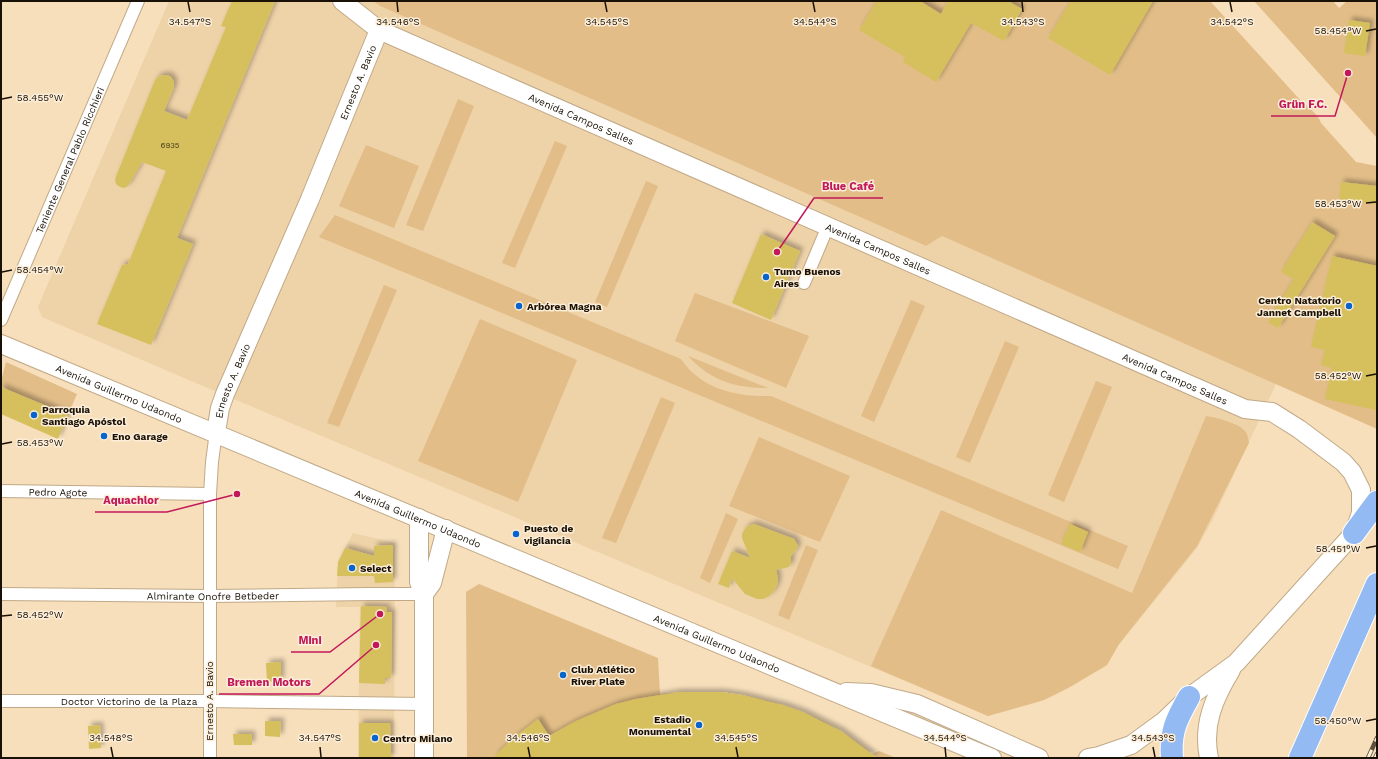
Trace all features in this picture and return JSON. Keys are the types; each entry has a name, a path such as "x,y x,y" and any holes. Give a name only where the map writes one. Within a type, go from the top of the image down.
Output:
{"highway":[{"path":"1354,533 1377,502"},
{"path":"1300,758 1377,584"},
{"path":"1172,758 1170,744 1176,720 1189,697"}],"main road":[{"name":"Avenida Campos Salles","path":"342,1 379,30 1245,409 1272,412 1299,429 1343,462 1352,472 1361,490 1361,513 1354,533"},
{"name":"Ernesto A. Bavio","path":"216,432 225,394 310,199 379,30"},
{"name":"Avenida Guillermo Udaondo","path":"1,344 216,432 992,758"},
{"path":"419,518 419,582 424,594 424,758"},
{"path":"424,594 432,583 446,529"},
{"path":"1210,758 1207,748 1209,718 1218,691 1236,663 1354,533"},
{"path":"1088,758 1099,756 1131,745 1164,721 1189,697 1236,663"},
{"name":"Avenida Guillermo Udaondo","path":"835,692 871,693 917,704 1039,758"}],"street":[{"name":"Teniente General Pablo Ricchieri","path":"1,320 138,1"},
{"path":"804,283 828,226"},
{"name":"Ernesto A. Bavio","path":"210,758 210,494 216,432"},
{"name":"Pedro Agote","path":"1,491 210,494"},
{"name":"Almirante Onofre Betbeder","path":"1,594 209,596 424,594"},
{"name":"Doctor Victorino de la Plaza","path":"1,701 209,701 424,704"}],"shaded area":[{"path":"169,1 373,1 380,6 926,246 942,236 1276,384 1214,517 1197,548 1118,646 1106,666 1057,694 1038,702 988,716 42,317 38,307"},
{"path":"373,1 1210,1 1302,102 1316,114 1321,123 1356,162 1377,166 1377,429 942,236 926,246 380,6"},
{"path":"1254,1 1333,1 1339,8 1347,1 1377,1 1377,138"},
{"path":"458,99 474,106 423,231 406,225"},
{"path":"555,141 567,146 515,268 502,263"},
{"path":"366,145 419,166 394,228 339,206"},
{"path":"646,181 658,186 607,307 595,302"},
{"path":"335,215 681,359 689,370 710,385 730,392 750,396 771,396 1128,546 1118,569 319,237"},
{"path":"384,285 397,290 339,427 327,423"},
{"path":"695,293 809,336 786,388 675,341"},
{"path":"911,300 925,306 874,422 861,416"},
{"path":"480,319 577,360 518,502 418,461"},
{"path":"1005,341 1019,347 970,463 956,457"},
{"path":"688,356 768,388 745,387 724,381 706,372"},
{"path":"6,362 77,394 68,415 1,387"},
{"path":"1096,381 1112,387 1064,502 1048,495"},
{"path":"661,397 675,403 616,543 602,538"},
{"path":"1206,416 1227,421 1242,428 1247,434 1249,443 1197,546 1119,644 1107,665 1070,687 1044,700 988,716 871,666 941,510 1132,593"},
{"path":"759,437 850,476 820,542 729,506"},
{"path":"726,513 738,519 710,583 700,578"},
{"path":"353,533 395,543 394,758 358,758 360,607 336,607 338,562"},
{"path":"806,545 818,550 789,620 778,615"},
{"name":"Club Atlético River Plate","path":"479,584 658,658 660,694 689,692 717,693 745,696 772,702 799,710 824,722 849,736 872,754 879,751 896,758 467,758 466,592"}],"building":[{"path":"232,1 275,1 177,238 193,244 151,345 97,324 122,265 128,264 166,171 142,162 128,186 124,188 120,187 116,184 115,179 155,80 159,76 167,75 171,77 174,82 174,87 164,111 187,120 226,27 221,26"},
{"path":"877,1 920,1 941,14 948,1 1008,1 1022,9 1004,41 971,23 936,82 903,62 905,57 859,30"},
{"path":"1071,1 1153,1 1110,75 1048,38"},
{"path":"1349,20 1370,23 1365,56 1344,53"},
{"path":"1341,182 1377,186 1377,204 1339,199"},
{"path":"1312,222 1335,236 1278,328 1268,322 1294,279 1281,272"},
{"name":"Tumo Buenos Aires","path":"761,234 800,251 771,320 732,303"},
{"name":"Centro Natatorio Jannet Campbell","path":"1332,256 1377,266 1377,410 1325,399 1332,368 1321,365 1325,350 1311,347"},
{"name":"Parroquia Santiago Apóstol","path":"1,387 68,415 58,439 1,414"},
{"path":"754,524 794,539 798,546 791,556 791,563 789,567 776,570 778,579 777,585 769,596 763,599 757,599 745,594 732,578 729,588 718,584 732,551 750,558 742,538 742,534 746,527"},
{"path":"1070,524 1088,532 1080,552 1061,544"},
{"path":"393,545 393,582 375,583 374,576 337,576 338,562 345,548 374,556 374,546"},
{"path":"361,606 387,607 386,612 392,612 391,678 385,678 385,684 359,683"},
{"path":"281,662 281,681 267,682 266,663"},
{"name":"Estadio Monumental","path":"679,692 721,692 742,695 783,705 803,712 841,731 877,758 493,758 511,740 538,719 549,736 576,721 616,704"},
{"path":"265,721 281,721 280,737 265,736"},
{"name":"Centro Milano","path":"359,723 390,723 391,758 359,758"},
{"path":"100,725 101,748 89,749 88,726"},
{"path":"233,734 252,734 252,745 234,745"}],"railway":[{"path":"1368,758 1377,738"},
{"path":"1375,758 1377,754"}],"place":[{"name":"Grün F.C.","path":"1348,73"},
{"name":"Blue Café","path":"777,252"},
{"name":"Tumo Buenos Aires","path":"766,277"},
{"name":"Arbórea Magna","path":"519,306"},
{"name":"Centro Natatorio Jannet Campbell","path":"1349,306"},
{"name":"Parroquia Santiago Apóstol","path":"34,415"},
{"name":"Eno Garage","path":"104,436"},
{"name":"Aquachlor","path":"237,494"},
{"name":"Puesto de vigilancia","path":"516,534"},
{"name":"Select","path":"352,568"},
{"name":"Mini","path":"380,614"},
{"name":"Bremen Motors","path":"376,645"},
{"name":"Club Atlético River Plate","path":"563,675"},
{"name":"Estadio Monumental","path":"699,725"},
{"name":"Centro Milano","path":"375,738"}]}
